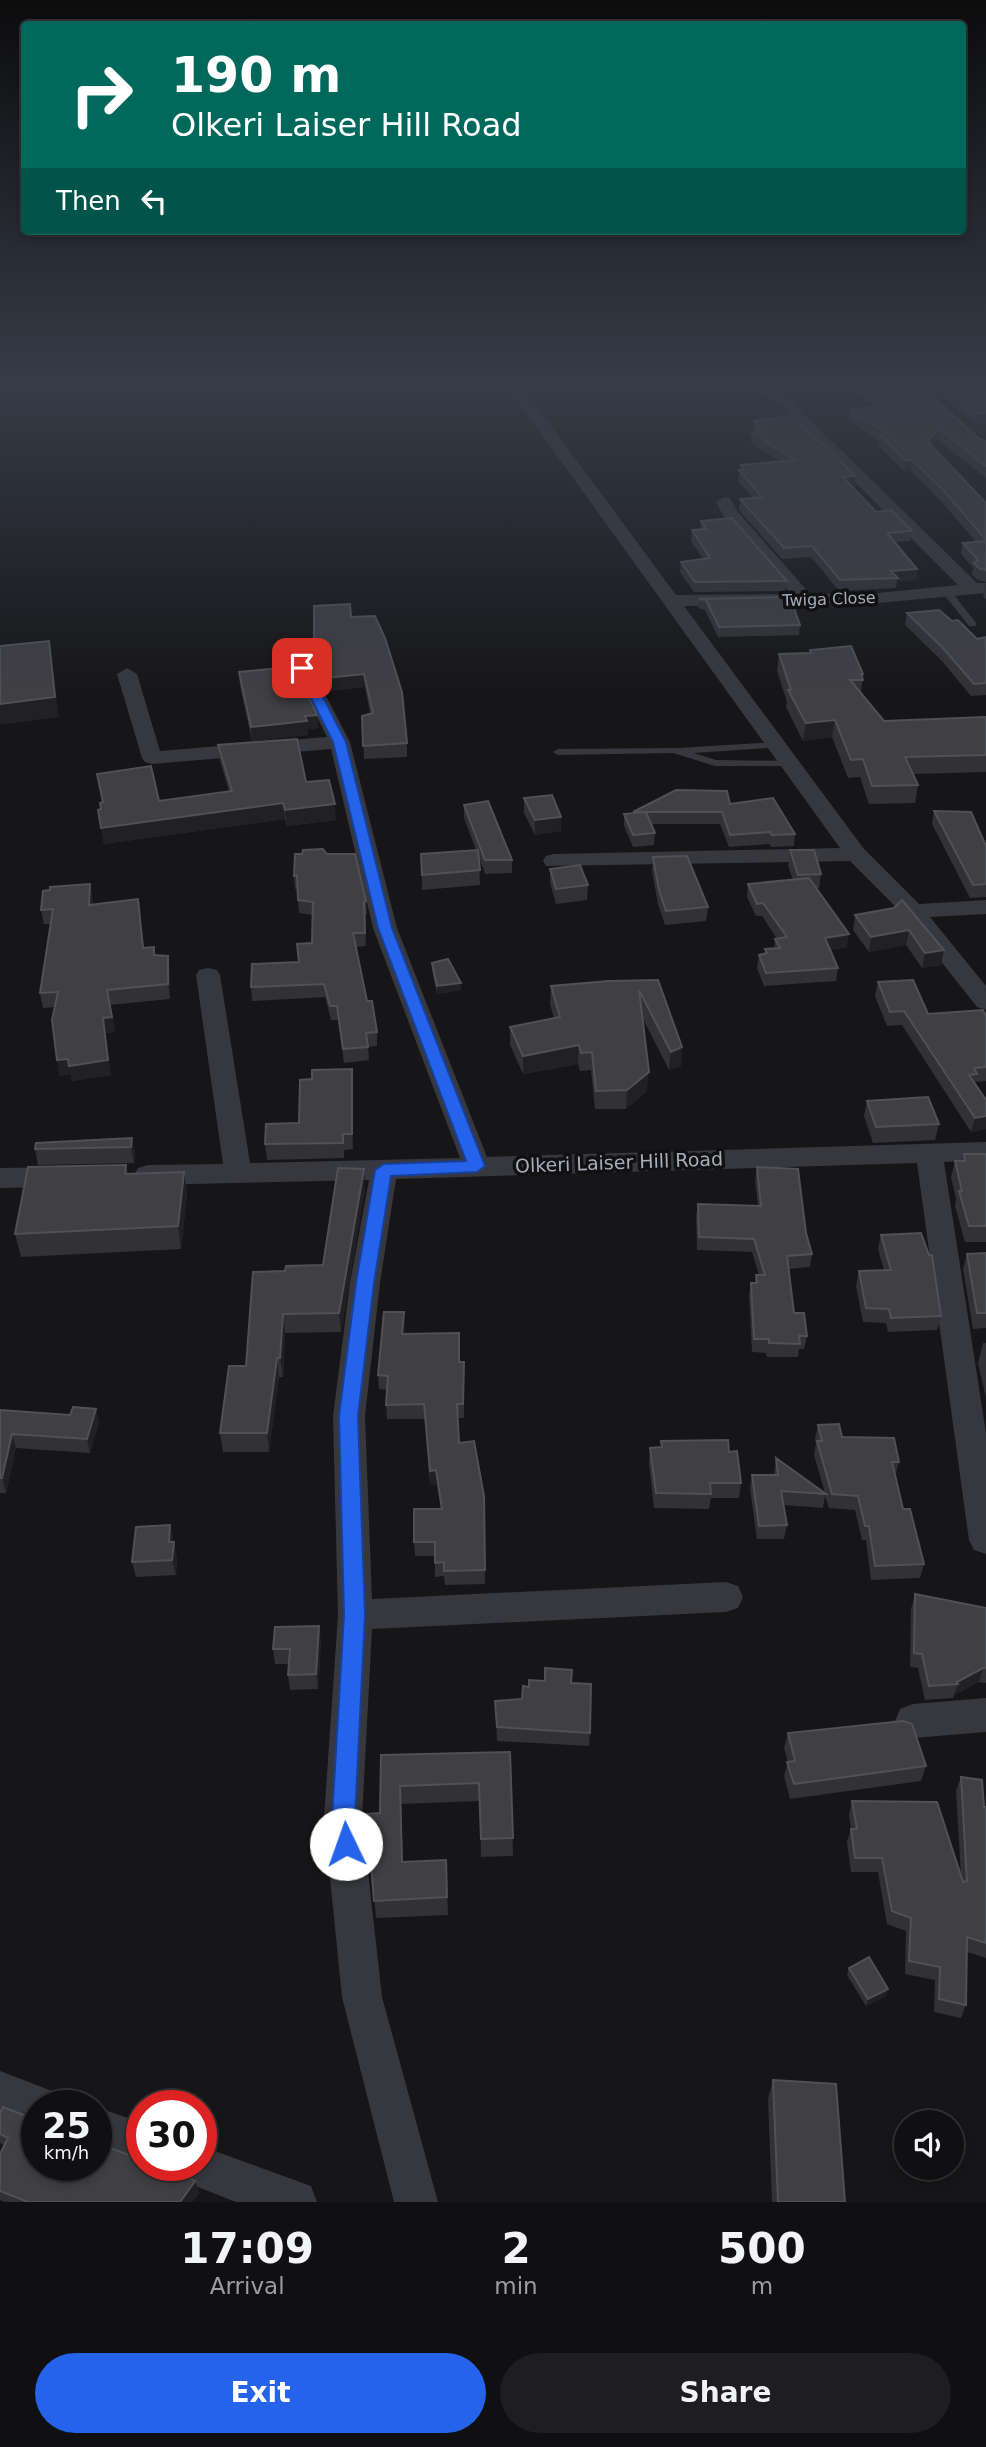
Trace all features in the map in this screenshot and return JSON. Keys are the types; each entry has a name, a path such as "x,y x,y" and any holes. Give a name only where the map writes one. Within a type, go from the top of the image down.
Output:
{"street":[{"path":"589,488 856,854 913,911 986,1002"},
{"path":"873,488 979,588"},
{"path":"724,502 730,513 806,600"},
{"name":"Twiga Close","path":"672,601 806,600 948,593 979,588"},
{"path":"290,644 340,742 385,928 477,1166"},
{"path":"127,674 152,758 340,742"},
{"path":"554,862 856,854"},
{"path":"913,911 986,907"},
{"path":"208,975 238,1172"},
{"name":"Olkeri Laiser Hill Road","path":"0,1178 384,1170 986,1151"},
{"path":"929,1154 986,1540"},
{"path":"384,1170 365,1283 349,1416 355,1615 344,1818 362,1997 416,2202"},
{"path":"355,1615 726,1597"},
{"path":"912,1721 986,1715"},
{"path":"0,2092 21,2100"},
{"path":"217,2173 295,2202"}],"lane":[{"path":"948,593 972,624"},
{"path":"558,752 777,745"},
{"path":"674,750 715,763 791,764"}],"building":[{"path":"754,488 853,488 876,512 891,510 912,531 887,533 917,569 891,571 898,578 840,580 812,546 784,548 740,499 762,497"},
{"path":"941,488 971,488 986,503 986,540"},
{"path":"732,518 787,581 695,582 681,562 710,558 692,530 706,529 701,521"},
{"path":"986,541 986,570 980,569 974,563 978,560 963,543"},
{"path":"790,597 800,625 719,627 706,600 699,599"},
{"path":"350,604 351,617 375,616 385,638 402,692 407,743 363,746 362,716 373,713 364,674 326,678 307,642 314,641 314,606"},
{"path":"939,610 952,621 958,620 977,639 986,637 986,683 974,684 943,648 907,613"},
{"path":"49,641 55,697 0,704 0,646"},
{"path":"851,646 863,680 850,680 884,721 986,717 986,755 905,757 918,785 872,786 863,759 851,760 835,720 806,723 788,690 791,690 779,654 811,653 810,650"},
{"path":"292,661 317,715 305,716 307,721 251,727 239,672 290,667"},
{"path":"297,739 306,782 329,780 335,804 285,810 283,803 101,828 98,810 103,802 97,774 151,766 159,801 232,791 218,745"},
{"path":"676,790 727,791 730,804 773,798 795,834 772,835 770,832 730,835 722,812 633,812"},
{"path":"552,795 561,817 535,820 524,798"},
{"path":"488,801 512,860 485,860 464,805"},
{"path":"934,811 971,812 986,846 986,884 973,885"},
{"path":"646,812 655,833 633,835 624,814"},
{"path":"323,849 327,854 355,854 366,901 365,933 353,933 367,1001 372,1001 377,1032 366,1033 368,1047 343,1049 337,1006 330,1006 324,984 251,987 252,964 299,962 297,944 312,943 313,902 298,900 297,875 294,876 295,854 302,854 303,850"},
{"path":"478,850 480,870 422,875 421,854"},
{"path":"790,850 814,850 821,874 798,875"},
{"path":"687,856 708,907 666,911 653,857"},
{"path":"580,865 588,885 556,889 550,869"},
{"path":"809,878 849,934 825,938 838,968 766,973 759,955 767,953 765,949 780,948 775,939 787,937 763,903 757,904 748,884"},
{"path":"90,884 89,905 138,899 143,948 154,947 154,955 168,956 168,984 107,990 112,1017 103,1018 108,1060 69,1066 68,1059 57,1060 52,1020 58,992 40,993 53,909 41,910 43,891 50,890 50,887"},
{"path":"902,900 944,950 925,953 909,930 871,937 855,915 894,908"},
{"path":"448,959 461,983 437,986 432,963"},
{"path":"658,980 682,1047 671,1052 639,990 649,1072 627,1090 596,1091 592,1052 581,1053 579,1045 523,1056 510,1027 560,1017 551,986"},
{"path":"913,980 928,1014 983,1010 986,1016 986,1067 974,1068 977,1074 969,1075 986,1100 986,1116 975,1118 904,1011 890,1012 878,982"},
{"path":"352,1069 352,1134 343,1134 343,1143 265,1144 266,1124 299,1123 300,1080 312,1079 312,1070"},
{"path":"928,1097 939,1124 876,1127 867,1101"},
{"path":"132,1138 131,1147 35,1149 36,1143"},
{"path":"964,1154 986,1154 986,1226 969,1226 959,1191 962,1191 955,1161 965,1161"},
{"path":"126,1165 125,1174 184,1172 178,1226 15,1234 28,1167"},
{"path":"757,1167 798,1169 806,1233 812,1254 787,1256 794,1313 804,1313 807,1336 799,1336 800,1344 769,1343 769,1339 754,1339 751,1283 757,1283 756,1275 765,1275 754,1239 699,1237 698,1204 761,1206"},
{"path":"338,1168 364,1169 339,1313 283,1314 280,1358 277,1358 267,1433 220,1433 229,1366 246,1366 253,1272 285,1271 286,1266 323,1265"},
{"path":"921,1233 929,1255 932,1255 941,1316 891,1318 889,1309 866,1308 859,1271 891,1270 881,1235"},
{"path":"986,1253 986,1313 977,1313 967,1254"},
{"path":"384,1312 404,1312 402,1334 459,1333 459,1362 464,1362 463,1404 457,1404 459,1443 474,1441 484,1496 485,1570 444,1571 444,1562 435,1563 435,1542 414,1542 414,1509 442,1509 436,1470 430,1471 424,1404 386,1405 388,1376 378,1375"},
{"path":"73,1407 96,1409 87,1439 12,1434 0,1478 0,1410 70,1415"},
{"path":"839,1424 842,1437 894,1438 899,1462 892,1462 903,1509 910,1509 924,1564 875,1566 869,1526 865,1526 858,1496 832,1494 817,1441 822,1441 818,1425"},
{"path":"728,1440 729,1452 737,1451 741,1483 710,1483 711,1494 656,1493 650,1448 662,1447 661,1441"},
{"path":"776,1458 826,1494 781,1491 787,1525 759,1526 752,1475 778,1475"},
{"path":"170,1525 169,1542 174,1542 172,1560 132,1562 136,1527"},
{"path":"915,1594 986,1608 986,1668 957,1682 958,1684 929,1686 922,1654 914,1653"},
{"path":"319,1626 316,1674 288,1675 290,1649 273,1649 275,1627"},
{"path":"545,1668 572,1670 571,1683 591,1684 590,1733 497,1727 495,1701 522,1699 523,1686 529,1687 529,1680 545,1681"},
{"path":"903,1721 912,1724 926,1766 794,1784 787,1762 795,1761 788,1733"},
{"path":"510,1752 513,1838 481,1839 479,1783 400,1786 402,1862 446,1860 447,1897 374,1901 367,1814 380,1813 381,1755"},
{"path":"961,1777 982,1780 986,1807 986,1943 967,1937 966,2005 939,1999 940,1967 909,1961 911,1918 892,1911 882,1858 855,1858 851,1829 857,1829 852,1801 937,1802 963,1882 967,1881"},
{"path":"869,1957 888,1989 868,1999 849,1968"},
{"path":"773,2080 836,2084 845,2202 778,2202"},
{"path":"3,2107 21,2114 21,2181 112,2181 112,2149 126,2154 126,2181 195,2181 180,2202 28,2202 0,2191 0,2154 8,2138 0,2134 0,2113"}],"route":[{"path":"302,668 340,742 385,928 477,1166 384,1170 365,1283 349,1416 355,1615 344,1818 346,1844"}]}
